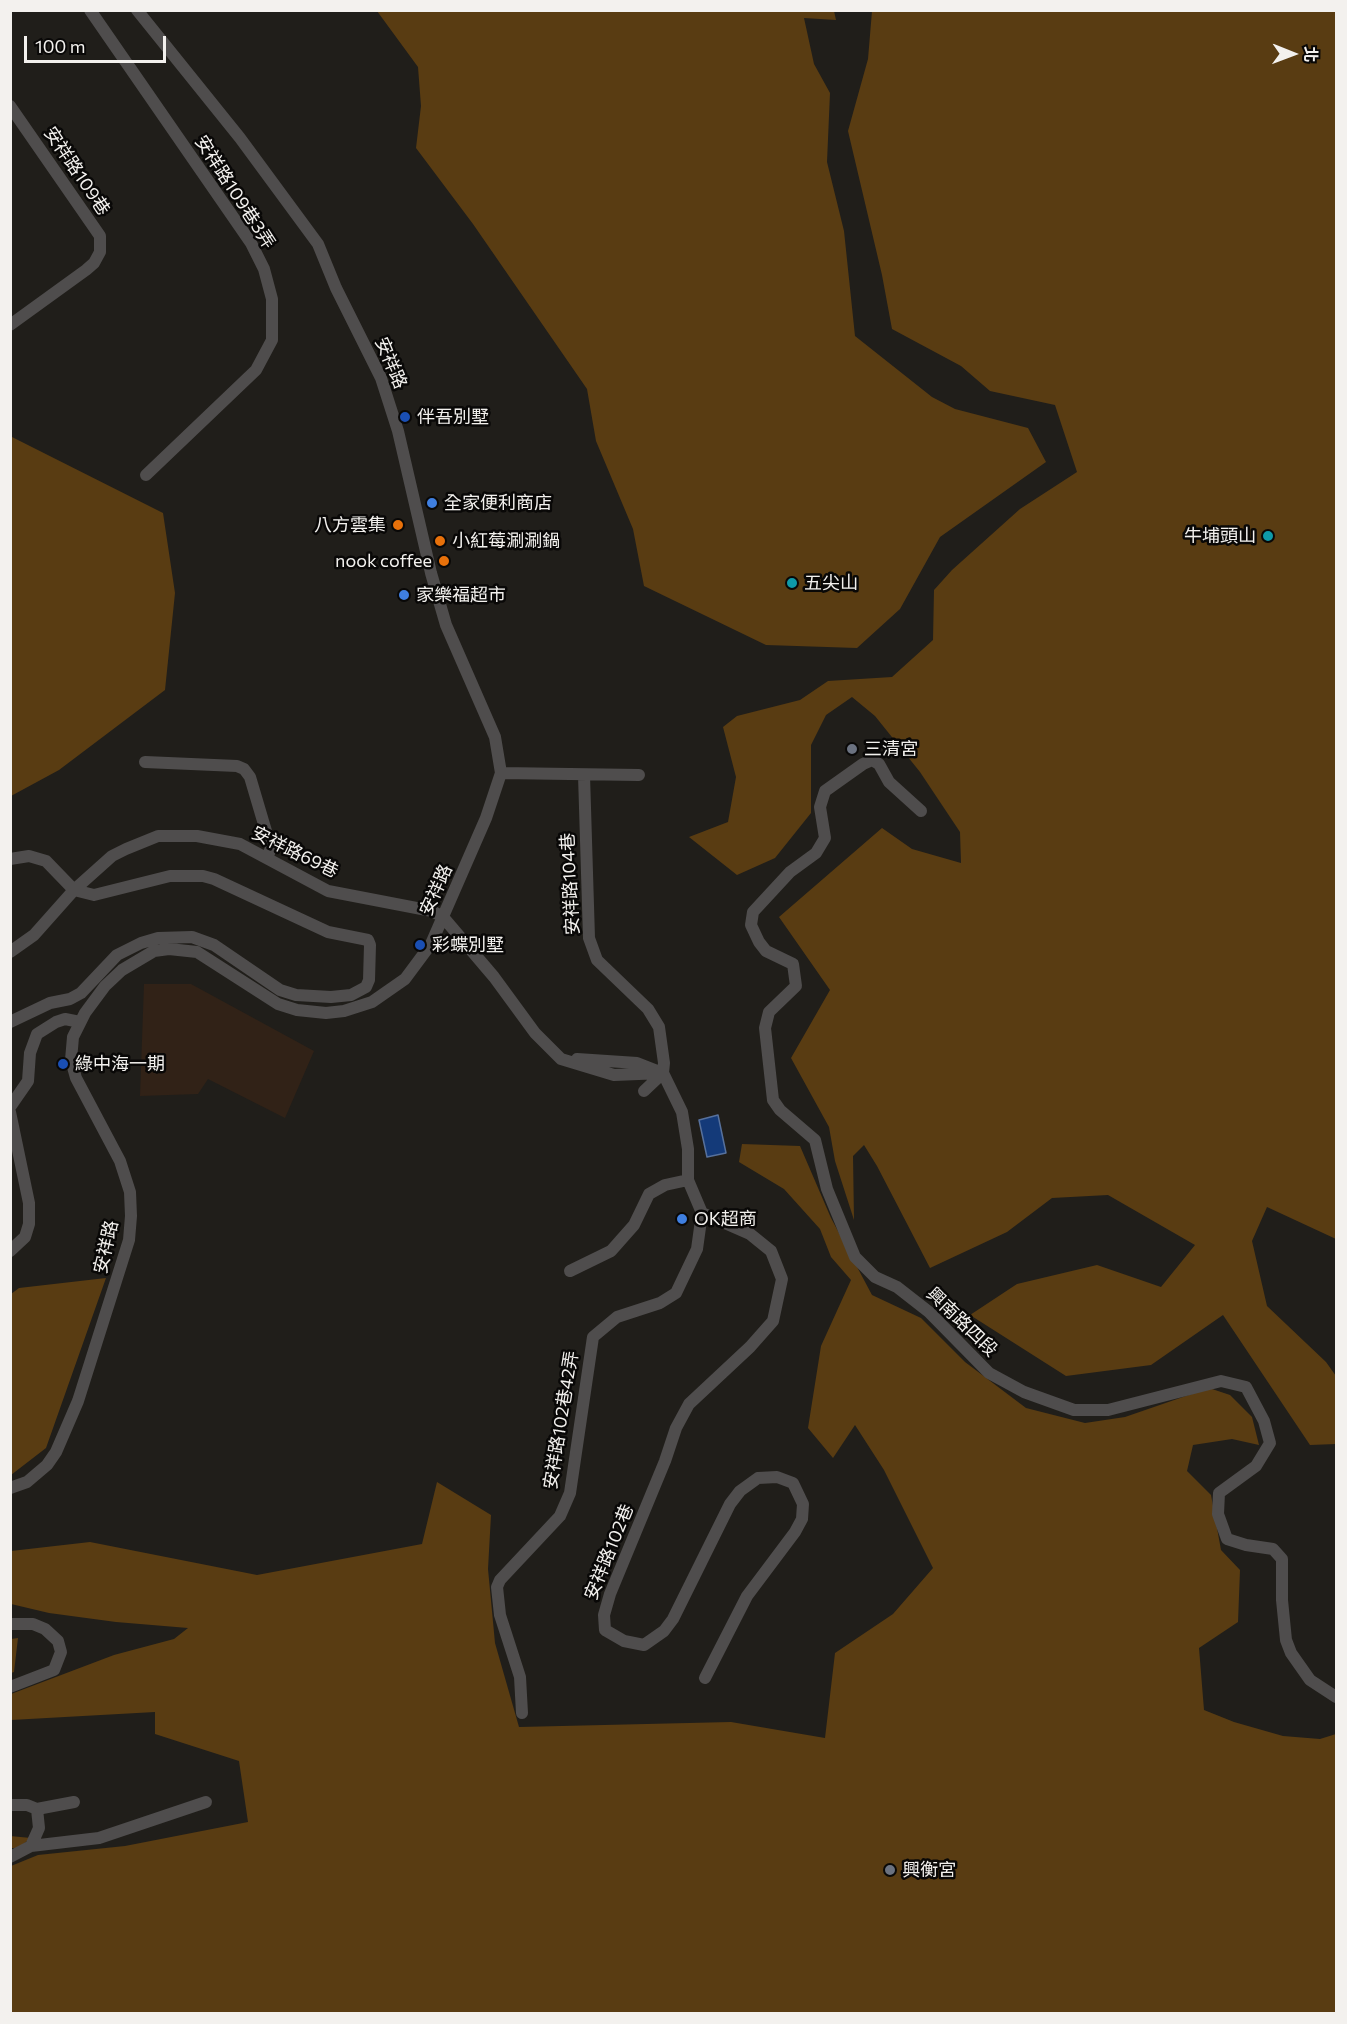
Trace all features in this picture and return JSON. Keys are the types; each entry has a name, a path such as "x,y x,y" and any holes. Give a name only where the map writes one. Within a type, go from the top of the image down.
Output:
{"street":[{"name":"安祥路109巷3弄","path":"90,10 251,243 264,269 272,299 272,340 256,370 146,476"},
{"name":"安祥路","path":"10,1488 27,1482 47,1465 56,1452 78,1401 129,1240 130,1192 120,1161 76,1078 71,1060 71,1046 80,1022 105,986 122,970 154,951 169,949 197,952 278,1004 309,1011 344,1011 372,1002 405,980 431,944 496,793 501,773 495,738 466,676 437,594 399,431 381,378 336,288 318,244 240,138 136,10"},
{"name":"安祥路109巷","path":"10,106 100,236 100,252 86,270 10,325"},
{"name":"興南路四段","path":"921,811 889,783 879,764 872,760 863,764 825,791 820,807 825,838 816,853 790,872 753,912 752,926 759,942 766,951 793,964 796,986 769,1012 765,1028 773,1100 780,1110 815,1140 827,1189 855,1257 875,1277 897,1287 929,1312 989,1373 1024,1392 1074,1410 1108,1410 1221,1381 1246,1387 1264,1421 1270,1443 1256,1466 1220,1493 1218,1514 1227,1539 1246,1545 1273,1549 1282,1559 1282,1600 1286,1641 1291,1653 1310,1680 1336,1697"},
{"path":"146,762 237,766 244,769 250,777 271,848 267,858"},
{"path":"501,773 639,775"},
{"name":"安祥路104巷","path":"584,775 589,938 597,960 648,1009 659,1027 663,1073"},
{"name":"安祥路69巷","path":"10,952 34,935 74,890 112,856 158,836 198,836 240,844 328,891 432,911 443,917"},
{"path":"10,859 30,856 46,861 74,890 94,895 170,876 203,876 328,932 368,940 370,945 369,980 366,987 351,995 331,998 296,995 280,990 214,945 192,937 158,938 141,943 117,955 76,996 50,1003 10,1022"},
{"path":"443,917 494,977 541,1040 561,1059 614,1075 634,1076 663,1073"},
{"path":"10,1251 25,1237 29,1224 29,1203 10,1110 28,1081 30,1053 37,1034 64,1019 80,1022"},
{"path":"644,1091 663,1073"},
{"path":"663,1073 682,1112 688,1149 688,1180 702,1213"},
{"path":"570,1271 611,1251 634,1225 649,1194 665,1185 688,1180"},
{"name":"安祥路102巷42弄","path":"522,1713 520,1677 500,1615 497,1587 500,1580 560,1516 570,1493 593,1337 617,1317 660,1303 676,1293 697,1249 702,1213"},
{"name":"安祥路102巷","path":"702,1213 750,1234 771,1251 782,1279 773,1321 750,1347 689,1404 676,1428 666,1461 603,1615 605,1630 624,1641 644,1645 653,1640 673,1619 730,1504 740,1491 758,1478 777,1477 793,1483 803,1504 802,1519 747,1596 705,1678"},
{"path":"10,1623 33,1624 45,1629 58,1641 61,1652 54,1670 10,1687"},
{"path":"10,1805 27,1805 37,1809 74,1802"},
{"path":"10,1857 31,1846 99,1838 206,1802"},
{"path":"31,1846 39,1828 37,1809"}],"shaded area":[{"path":"377,11 834,11 836,20 804,18 814,64 830,93 827,162 844,231 855,336 932,397 955,409 1028,428 1046,462 940,537 900,609 857,648 766,645 644,586 633,529 596,441 587,389 473,224 416,148 421,106 418,67"},
{"path":"872,11 1336,11 1336,1239 1267,1207 1252,1241 1267,1306 1326,1362 1336,1376 1336,1444 1310,1445 1223,1315 1151,1365 1066,1376 970,1315 1017,1284 1097,1265 1161,1287 1195,1245 1108,1195 1052,1198 1007,1232 930,1268 864,1145 853,1156 854,1220 835,1161 829,1127 791,1058 830,990 779,917 882,828 912,849 961,863 960,832 920,772 875,716 852,697 826,715 811,745 811,813 775,858 737,875 689,837 728,822 736,777 723,727 737,716 800,700 828,681 892,677 933,640 934,590 952,570 1020,509 1077,472 1055,405 990,391 961,366 892,329 882,275 848,131 868,59"},
{"path":"10,436 163,513 175,593 165,690 59,770 11,796"},
{"path":"144,984 191,984 314,1051 285,1118 208,1079 198,1094 140,1096"},
{"path":"742,1144 800,1146 831,1218 872,1295 921,1318 965,1362 1026,1408 1085,1423 1125,1417 1209,1388 1230,1395 1252,1417 1259,1445 1232,1439 1193,1445 1187,1471 1211,1495 1221,1550 1240,1570 1238,1622 1199,1648 1204,1710 1234,1722 1283,1736 1320,1739 1336,1734 1336,2013 11,2013 11,1866 38,1855 125,1846 248,1822 239,1761 155,1734 155,1712 11,1720 11,1694 114,1655 174,1639 188,1628 49,1613 11,1604 11,1551 90,1542 257,1575 422,1544 437,1482 491,1515 488,1569 495,1643 519,1727 731,1722 825,1738 835,1653 893,1614 933,1568 884,1470 855,1425 833,1458 808,1428 821,1346 851,1280 831,1257 820,1229 784,1189 739,1162"},
{"path":"106,1278 46,1448 11,1475 11,1294 19,1288"},
{"path":"18,1638 14,1672 11,1673 11,1639"},
{"path":"10,1836 31,1838 18,1848 11,1848"}],"water":[{"path":"718,1115 726,1153 707,1157 699,1120"}],"place":[{"name":"伴吾別墅","path":"405,417"},
{"name":"全家便利商店","path":"432,503"},
{"name":"八方雲集","path":"398,525"},
{"name":"牛埔頭山","path":"1268,536"},
{"name":"小紅莓涮涮鍋","path":"440,541"},
{"name":"nook coffee","path":"444,561"},
{"name":"五尖山","path":"792,583"},
{"name":"家樂福超市","path":"404,595"},
{"name":"三清宮","path":"852,749"},
{"name":"彩蝶別墅","path":"420,945"},
{"name":"綠中海一期","path":"63,1064"},
{"name":"OK超商","path":"682,1219"},
{"name":"興衡宮","path":"890,1870"}]}
